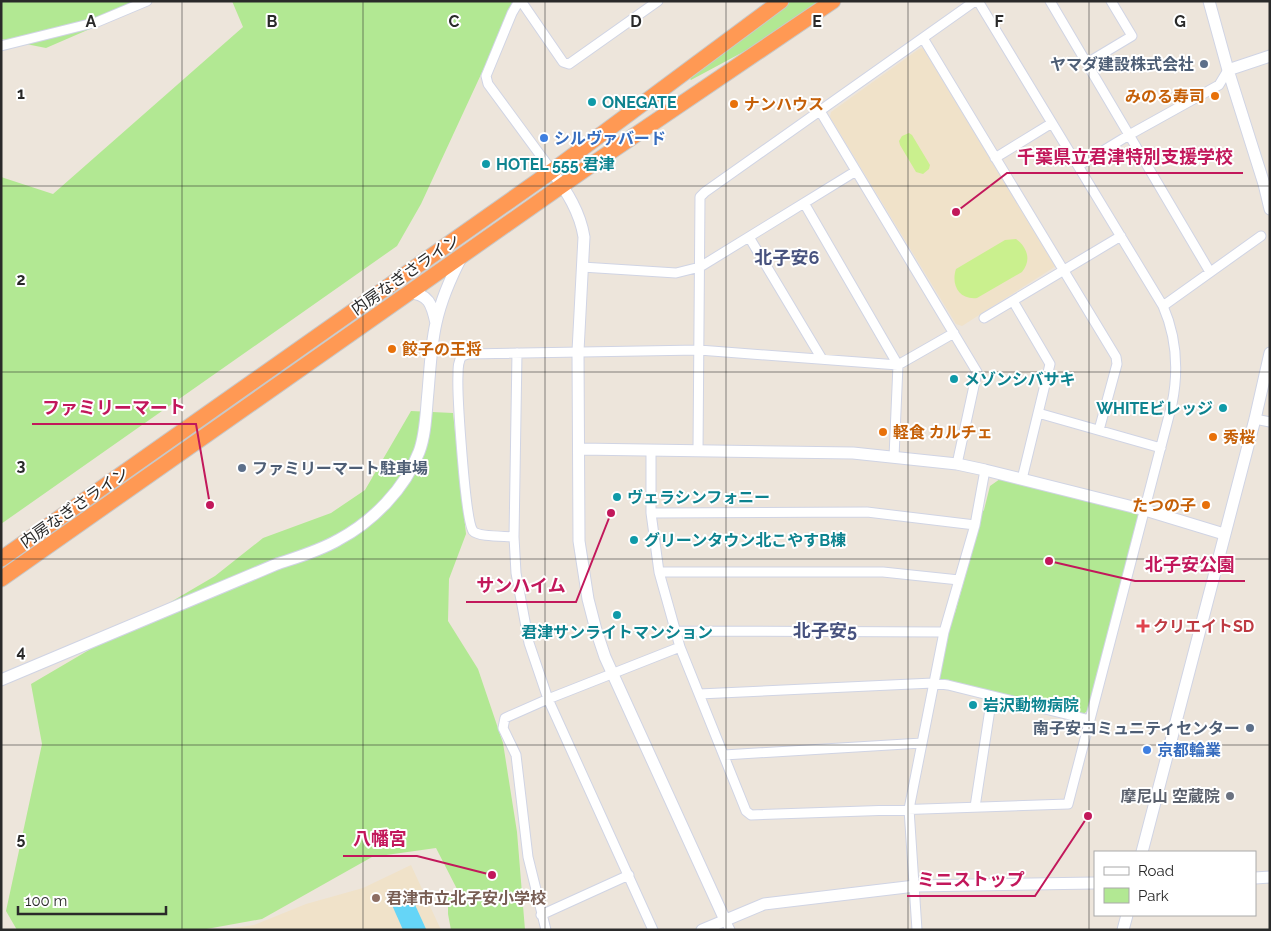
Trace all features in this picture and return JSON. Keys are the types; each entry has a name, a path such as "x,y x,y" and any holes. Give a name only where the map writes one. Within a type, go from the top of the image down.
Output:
{"highway":[{"name":"内房なぎさライン","path":"1,558 552,171 781,1"},
{"name":"内房なぎさライン","path":"1,579 463,254 833,1"}],"street":[{"path":"1,46 97,22 147,1"},
{"path":"657,2 569,64 563,62 520,1 512,13 486,76 488,84 563,186 582,223 584,237 578,351 578,510 579,541 588,599 596,630 613,674 728,925"},
{"path":"651,450 651,513 659,572 680,648 746,811 751,815 1068,804 1161,448 1176,386 1177,365 1174,339 1163,306 976,1 700,197 698,451"},
{"path":"1050,1 1210,272"},
{"path":"1087,63 1132,36 1111,1"},
{"path":"1209,1 1270,209"},
{"path":"923,38 1116,357 1117,364 1099,430"},
{"path":"1078,166 1129,135 1220,85 1228,70 1270,56"},
{"path":"820,111 977,372 957,464"},
{"path":"995,158 1052,123"},
{"path":"582,267 676,273 700,267 856,171"},
{"path":"804,203 898,365 894,457"},
{"path":"984,318 1121,236"},
{"path":"1163,306 1261,236"},
{"path":"749,237 822,359"},
{"path":"1,680 277,564 309,553 338,540 368,519 394,495 419,451 436,324 446,291 463,254"},
{"path":"408,293 417,293 429,302 432,306 436,324"},
{"path":"1013,300 1050,364 1022,479"},
{"path":"514,537 478,535 472,529 467,502 458,376 462,356 468,354 578,351 699,350 898,365 954,333"},
{"path":"517,353 514,537 516,574 522,614 529,643 548,699 653,930"},
{"path":"1142,851 1255,419 1270,353"},
{"path":"1038,413 1161,448"},
{"path":"1255,419 1270,422"},
{"path":"579,449 853,453 957,464 1145,510 1224,534"},
{"path":"917,930 909,809 944,632 974,525 985,470"},
{"path":"651,513 867,512 974,525"},
{"path":"659,572 883,572 959,580"},
{"path":"675,631 944,632"},
{"path":"546,930 528,857 516,755 503,728 503,723 508,715 680,648"},
{"path":"699,694 933,683 1090,720"},
{"path":"975,807 992,696"},
{"path":"724,755 922,743"},
{"path":"541,915 629,876"},
{"path":"1256,878 1270,877"},
{"path":"702,930 728,925 764,904 915,886 1094,882"},
{"path":"1123,930 1127,916"}],"shaded area":[{"path":"923,48 1056,266 962,326 956,324 830,117 831,112"},
{"name":"君津市立北子安小学校","path":"411,865 441,930 220,930 254,925 306,904 363,888"}],"green space":[{"path":"1,1 134,1 106,22 46,48 1,39"},
{"path":"232,1 515,1 421,204 397,246 1,524 1,177 53,194 243,27"},
{"path":"789,1 822,1 769,38 690,79 697,73"},
{"path":"909,133 930,165 929,169 923,174 916,172 900,145 899,141 902,136"},
{"path":"1016,239 1023,246 1027,254 1027,263 1022,272 977,298 965,296 957,290 954,280 956,269 1005,240"},
{"path":"411,411 453,413 466,534 449,579 448,621 478,669 503,743 517,832 525,930 451,930 448,914 448,897 458,891 436,848 372,857 262,919 201,930 17,930 6,911 42,744 31,684 215,576 263,538 331,513 365,490"},
{"path":"1000,479 1135,512 1140,516 1089,710 1083,714 942,681 937,676 951,615 955,613 980,524 979,516 984,510 990,486"}],"water":[{"path":"411,896 426,929 424,930 403,930 392,905"}],"place":[{"name":"ヤマダ建設株式会社","path":"1204,64"},
{"name":"みのる寿司","path":"1215,96"},
{"name":"ONEGATE","path":"592,102"},
{"name":"ナンハウス","path":"734,104"},
{"name":"シルヴァバード","path":"544,138"},
{"name":"HOTEL 555 君津","path":"486,164"},
{"name":"千葉県立君津特別支援学校","path":"956,212"},
{"name":"餃子の王将","path":"392,349"},
{"name":"メゾンシバサキ","path":"954,379"},
{"name":"WHITEビレッジ","path":"1223,408"},
{"name":"軽食 カルチェ","path":"883,432"},
{"name":"秀桜","path":"1213,437"},
{"name":"ファミリーマート駐車場","path":"242,468"},
{"name":"ヴェラシンフォニー","path":"617,497"},
{"name":"ファミリーマート","path":"210,505"},
{"name":"たつの子","path":"1206,505"},
{"name":"サンハイム","path":"611,513"},
{"name":"グリーンタウン北こやすB棟","path":"634,540"},
{"name":"北子安公園","path":"1049,561"},
{"name":"君津サンライトマンション","path":"617,615"},
{"name":"クリエイトSD","path":"1143,626"},
{"name":"岩沢動物病院","path":"973,705"},
{"name":"南子安コミュニティセンター","path":"1250,728"},
{"name":"京都輪業","path":"1147,750"},
{"name":"摩尼山 空蔵院","path":"1230,796"},
{"name":"ミニストップ","path":"1088,816"},
{"name":"八幡宮","path":"492,875"},
{"name":"君津市立北子安小学校","path":"376,898"}],"district":[{"name":"北子安6","path":"787,258"},
{"name":"北子安5","path":"825,631"}]}
